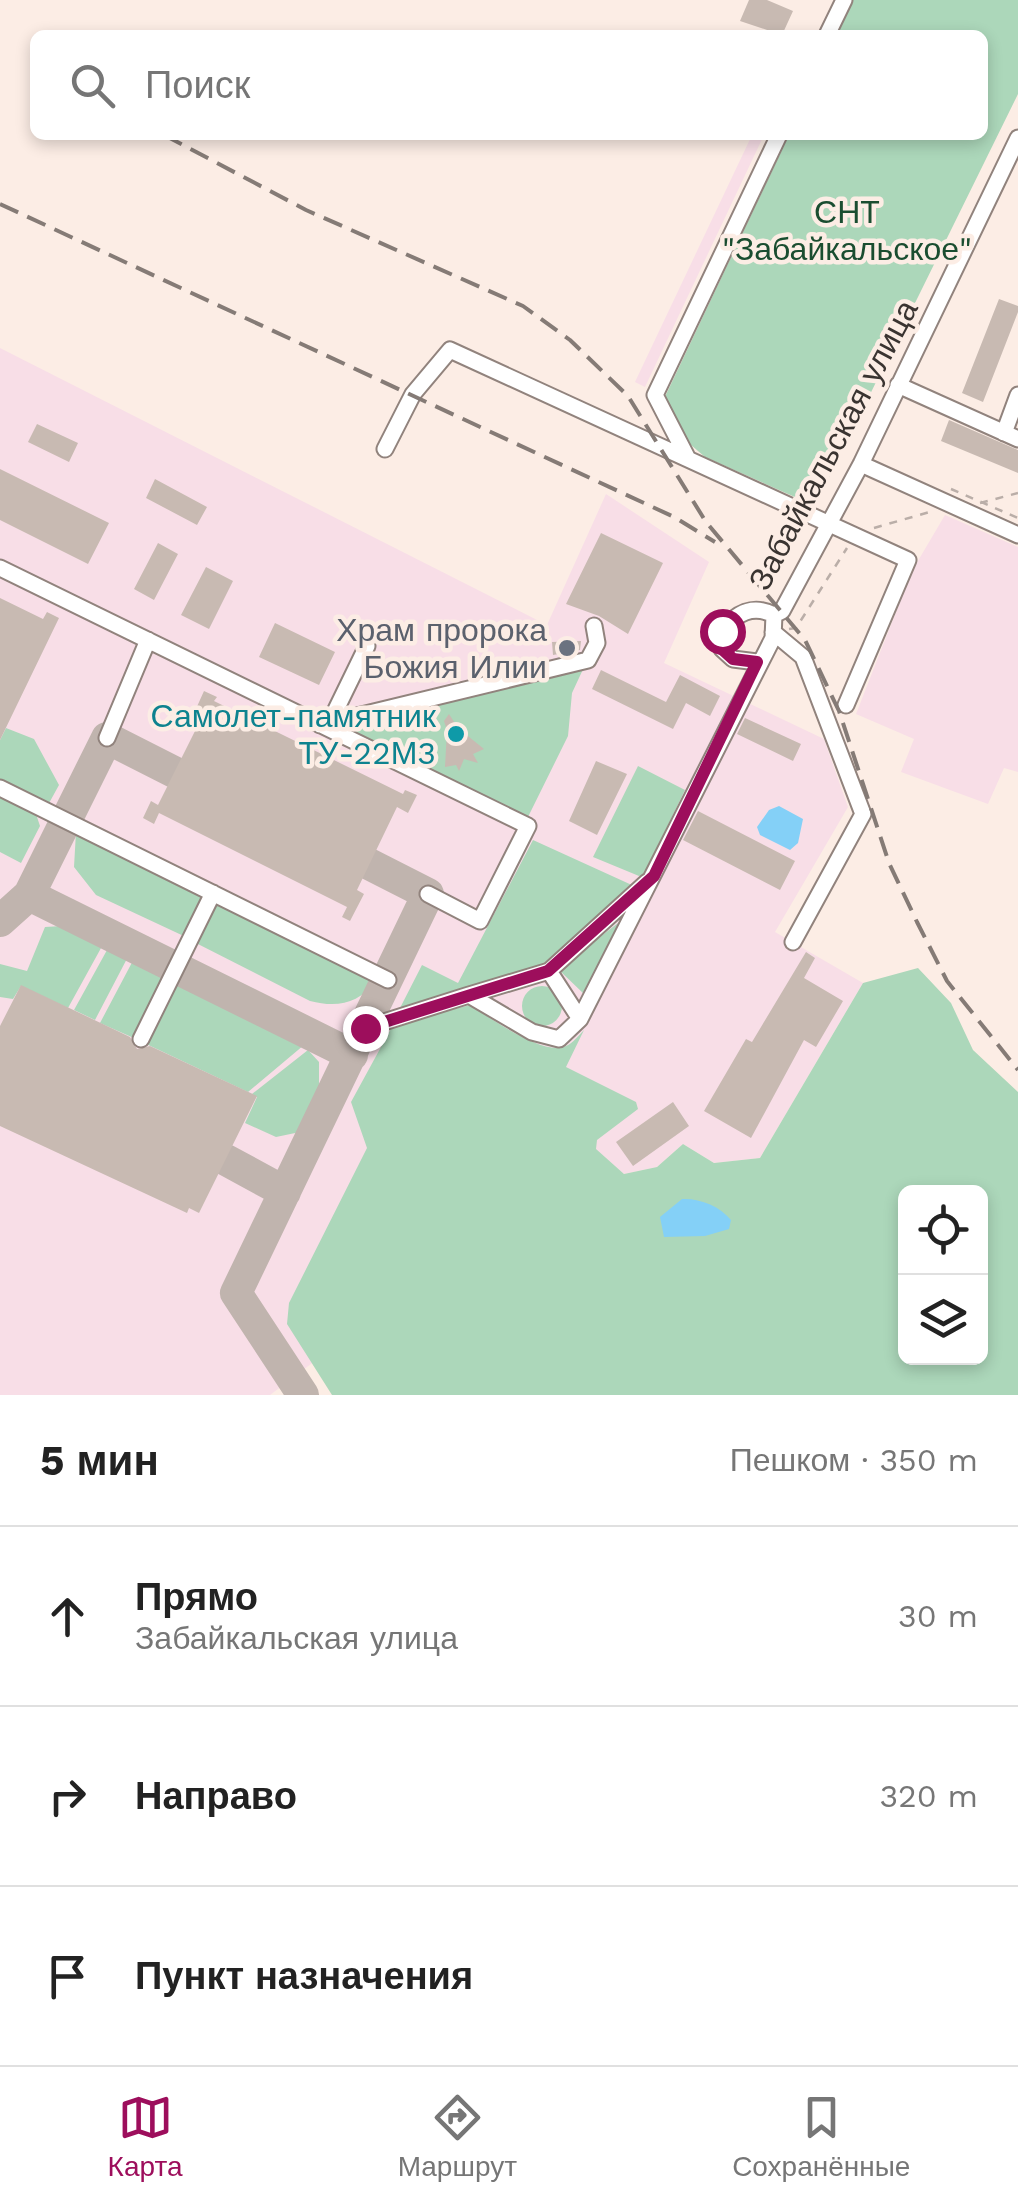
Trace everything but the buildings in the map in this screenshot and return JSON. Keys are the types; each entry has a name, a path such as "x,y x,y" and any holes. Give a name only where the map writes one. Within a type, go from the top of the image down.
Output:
{"street":[{"path":"829,30 844,0"},
{"name":"Забайкальская улица","path":"774,624 762,609 745,612 722,631 722,649 733,659 757,662 860,464 1018,138"},
{"path":"687,457 656,395 778,140"},
{"path":"385,450 413,394 450,350 908,560 846,705"},
{"path":"898,385 1011,436 1018,396"},
{"path":"860,464 1018,535"},
{"path":"0,568 325,723 528,826 480,921 428,894"},
{"path":"774,624 803,657 863,814 793,942"},
{"path":"325,723 588,660 597,643 594,626"},
{"path":"107,738 148,640"},
{"path":"325,723 367,646"},
{"path":"469,995 532,1032 560,1039 580,1019 757,662"},
{"path":"0,788 388,980"},
{"path":"365,1028 548,971 654,876"},
{"path":"141,1038 213,893"},
{"path":"548,971 580,1019"}],"shaded area":[{"path":"750,140 762,140 645,387 635,382"},
{"path":"0,348 547,625 606,494 709,562 664,663 824,739 848,807 775,932 863,983 760,1158 714,1163 683,1144 657,1167 624,1174 595,1149 270,1395 0,1395"},
{"path":"945,515 1018,547 1018,772 1004,768 988,804 901,772 914,739 856,714 912,571"}],"green space":[{"name":"СНТ \"Забайкальское\"","path":"852,0 1018,0 1018,94 815,506 705,457 684,439 662,403 787,140 988,140 988,30 838,30"},
{"path":"585,665 572,693 568,736 527,819 338,723"},
{"path":"6,728 34,739 59,785 48,805 0,782 0,740"},
{"path":"638,766 685,790 644,875 639,876 593,857"},
{"path":"0,796 36,814 40,826 21,863 0,852"},
{"path":"76,832 210,895 188,938 96,895 74,867"},
{"path":"533,840 634,886 542,965 400,1008 422,965 458,983"},
{"path":"215,897 375,981 362,995 347,1002 310,1001 192,941"},
{"path":"622,920 584,994 558,969"},
{"path":"79,925 106,939 68,1008 21,986 13,999 0,997 0,964 27,971 45,927"},
{"path":"112,941 131,951 95,1020 74,1010"},
{"path":"137,953 165,968 165,978 136,1039 100,1023"},
{"path":"918,968 951,1003 973,1050 1018,1092 1018,1395 332,1395 287,1324 289,1303 367,1148 351,1102 393,1025 470,1005 544,1046 566,1046 584,1030 566,1067 636,1102 638,1109 597,1140 596,1149 624,1174 657,1167 683,1144 714,1163 760,1158 863,983"},
{"path":"181,976 297,1036 304,1045 248,1092 142,1042"},
{"path":"542,986 556,992 562,1006 556,1020 542,1026 528,1020 522,1006 528,992"},
{"path":"308,1050 319,1062 319,1095 300,1132 276,1137 245,1123 257,1097 252,1094"}],"water":[{"path":"779,806 803,819 798,843 790,850 760,835 757,827 769,810"},
{"path":"682,1199 715,1207 731,1220 729,1229 705,1236 664,1237 660,1217"}],"taxiway":[{"path":"174,772 107,738 29,895 352,1055"},
{"path":"303,1395 236,1293 428,894 369,864"},
{"path":"0,921 29,895"},
{"path":"226,1160 285,1192"}],"railway":[{"path":"173,140 306,210 523,306 570,340 628,396 706,522 805,640 839,711 889,863 917,922 947,981 1018,1070"},
{"path":"0,204 674,517 715,542"}],"place":[{"name":"Храм пророка Божия Илии","path":"567,648"},
{"name":"Самолет-памятник ТУ-22М3","path":"456,734"}],"route":[{"path":"365,1028 548,971 654,876 757,662 733,659 722,649 722,631"}]}
